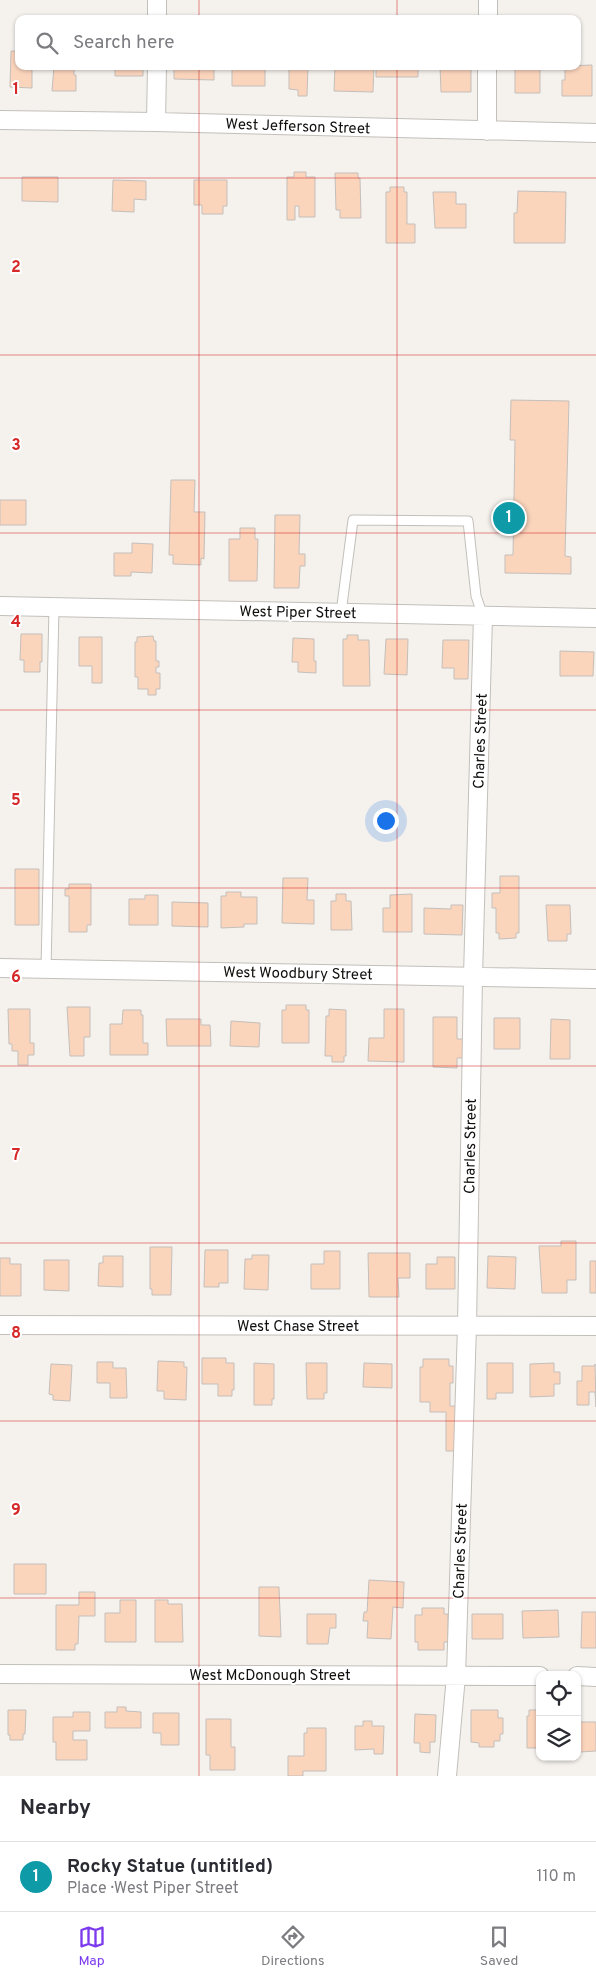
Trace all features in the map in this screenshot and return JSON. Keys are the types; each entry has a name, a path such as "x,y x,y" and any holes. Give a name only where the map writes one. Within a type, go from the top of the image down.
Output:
{"street":[{"path":"157,0 157,15"},
{"path":"488,0 488,15"},
{"path":"156,122 157,70"},
{"path":"487,70 487,131"},
{"name":"West Jefferson Street","path":"0,120 596,133"},
{"name":"West Piper Street","path":"0,606 596,618"},
{"name":"Charles Street","path":"447,1776 456,1676 467,1326 473,976 484,616"},
{"name":"West Woodbury Street","path":"0,968 596,979"},
{"name":"West Chase Street","path":"0,1325 596,1326"},
{"name":"West McDonough Street","path":"0,1674 536,1676"},
{"path":"581,1676 596,1676"}],"lane":[{"path":"341,613 353,520 468,520 476,596 484,616"},
{"path":"46,969 54,607"}],"building":[{"path":"11,51 15,51 15,70 32,70 32,88 10,87"},
{"path":"581,65 592,65 592,96 562,96 562,80 565,80 565,70 581,70"},
{"path":"54,70 74,70 74,75 76,75 76,91 52,91"},
{"path":"115,70 143,70 143,76 115,76"},
{"path":"174,70 214,70 214,80 174,79"},
{"path":"232,70 265,70 265,86 232,86"},
{"path":"289,70 308,70 307,96 298,96 298,90 289,89"},
{"path":"335,70 374,70 373,92 334,91"},
{"path":"376,70 418,70 418,77 376,77"},
{"path":"440,70 471,70 471,92 441,92"},
{"path":"515,70 540,70 540,93 515,93"},
{"path":"294,172 306,172 306,177 315,177 315,217 299,217 299,206 295,206 295,220 287,220 287,177 294,177"},
{"path":"335,173 358,173 358,178 360,178 361,218 340,218 340,210 336,210"},
{"path":"22,177 58,177 58,202 22,201"},
{"path":"113,180 146,181 146,200 134,199 134,212 112,211"},
{"path":"194,180 227,180 227,206 223,206 223,214 202,214 202,205 194,205"},
{"path":"390,187 404,187 404,192 407,192 407,224 415,224 415,243 386,243 386,192 390,192"},
{"path":"518,191 566,192 565,243 514,243 514,213 517,213"},
{"path":"433,192 456,192 456,204 466,204 466,228 435,228"},
{"path":"511,400 569,401 565,556 571,557 571,574 505,573 505,555 513,555 515,440 510,440"},
{"path":"171,480 195,480 194,512 205,512 204,559 201,558 201,565 173,564 173,555 169,555"},
{"path":"0,500 26,500 26,525 0,525"},
{"path":"275,515 300,515 299,554 305,554 305,566 300,566 299,588 274,588"},
{"path":"240,528 255,528 255,539 258,539 257,581 229,581 229,539 240,539"},
{"path":"132,543 153,544 152,573 131,572 131,576 114,576 114,553 132,553"},
{"path":"21,634 42,634 40,672 24,672 24,660 20,660"},
{"path":"347,635 358,635 358,640 369,640 370,686 343,686 343,639 347,639"},
{"path":"153,636 154,641 156,641 156,661 159,661 156,673 160,673 160,689 156,689 156,695 148,695 148,689 138,689 138,677 135,677 135,642 137,642 137,637"},
{"path":"79,637 102,637 102,683 92,683 92,666 79,666"},
{"path":"293,638 314,639 316,673 298,672 298,662 292,662"},
{"path":"386,639 408,639 407,675 384,674"},
{"path":"443,640 469,640 468,679 454,679 454,668 442,668"},
{"path":"560,651 594,652 593,676 560,676"},
{"path":"15,869 39,869 39,925 15,925"},
{"path":"500,876 519,876 519,933 516,933 516,938 499,939 499,933 496,933 496,908 492,908 492,893 500,893"},
{"path":"283,878 308,878 307,900 314,900 314,924 282,923"},
{"path":"69,884 91,884 91,925 87,925 87,932 69,932 69,896 65,896 65,889 69,889"},
{"path":"226,892 241,892 241,897 257,897 257,924 244,924 244,927 221,928 221,896 226,896"},
{"path":"336,894 346,894 346,901 351,901 352,930 331,930 331,901 336,901"},
{"path":"412,894 412,932 383,932 383,908 390,908 390,895"},
{"path":"145,895 158,895 158,925 129,925 129,899 145,899"},
{"path":"172,902 208,903 208,927 172,926"},
{"path":"451,905 463,905 462,935 424,934 424,908 451,909"},
{"path":"546,905 570,905 571,934 567,934 567,941 548,941"},
{"path":"286,1005 306,1005 306,1010 309,1010 309,1043 282,1043 282,1010 286,1010"},
{"path":"67,1007 90,1007 90,1037 84,1037 84,1056 70,1056"},
{"path":"8,1009 30,1009 30,1043 34,1043 34,1055 28,1055 28,1065 18,1065 18,1051 12,1051 12,1044 9,1044"},
{"path":"329,1009 346,1010 346,1056 344,1056 344,1062 332,1062 332,1056 325,1056 326,1016 329,1016"},
{"path":"384,1009 404,1009 404,1062 368,1061 369,1038 384,1038"},
{"path":"123,1010 141,1010 141,1015 143,1015 143,1043 148,1043 148,1055 110,1055 110,1024 122,1024"},
{"path":"433,1017 457,1017 457,1039 463,1039 463,1058 457,1058 457,1068 433,1067"},
{"path":"494,1018 520,1018 520,1049 494,1049"},
{"path":"166,1019 201,1019 201,1025 210,1025 211,1046 167,1046"},
{"path":"551,1019 570,1020 570,1059 550,1059"},
{"path":"231,1021 260,1023 259,1047 230,1046"},
{"path":"561,1241 576,1241 576,1280 567,1280 567,1293 542,1293 539,1246 561,1246"},
{"path":"150,1247 172,1247 171,1295 152,1295 152,1289 150,1289"},
{"path":"205,1250 228,1250 228,1283 219,1283 219,1287 204,1287"},
{"path":"324,1251 340,1251 340,1289 311,1289 311,1264 324,1264"},
{"path":"368,1253 410,1253 410,1278 398,1278 399,1297 369,1297"},
{"path":"252,1255 269,1255 268,1290 244,1289 245,1259 252,1259"},
{"path":"103,1256 123,1256 123,1287 98,1286 99,1263 103,1263"},
{"path":"488,1256 516,1257 515,1289 487,1288"},
{"path":"437,1257 455,1257 455,1289 426,1289 426,1264 437,1264"},
{"path":"0,1258 10,1258 10,1264 21,1264 21,1296 0,1296"},
{"path":"44,1260 69,1260 69,1291 44,1290"},
{"path":"590,1261 596,1261 596,1293 590,1293"},
{"path":"202,1358 226,1358 226,1363 234,1363 234,1390 232,1390 232,1396 218,1396 218,1384 202,1384"},
{"path":"423,1359 449,1359 449,1366 453,1366 453,1383 450,1383 450,1406 462,1406 459,1451 446,1451 446,1412 430,1412 430,1402 420,1402 420,1367 423,1367"},
{"path":"158,1361 184,1362 184,1367 187,1367 186,1400 164,1399 164,1391 157,1391"},
{"path":"97,1362 113,1362 113,1368 126,1368 127,1398 110,1398 110,1383 97,1383"},
{"path":"254,1363 274,1364 274,1399 272,1399 272,1405 254,1405"},
{"path":"306,1363 327,1363 327,1393 324,1393 324,1399 307,1399"},
{"path":"364,1363 392,1364 392,1388 363,1387"},
{"path":"487,1363 513,1363 513,1393 496,1393 496,1399 487,1399"},
{"path":"554,1363 554,1372 560,1372 560,1384 554,1384 554,1396 530,1397 530,1364"},
{"path":"51,1364 72,1365 70,1401 53,1400 53,1395 49,1394"},
{"path":"595,1364 596,1407 595,1392 589,1392 589,1405 577,1405 577,1381 582,1381 582,1366 595,1366"},
{"path":"14,1564 46,1564 46,1594 14,1594"},
{"path":"369,1580 404,1582 403,1608 393,1607 391,1639 367,1638 368,1621 363,1621 364,1612 367,1612"},
{"path":"259,1587 279,1587 281,1637 259,1636"},
{"path":"79,1592 95,1592 95,1616 79,1616 78,1644 75,1644 75,1650 56,1650 56,1605 79,1605"},
{"path":"120,1600 136,1600 136,1642 105,1642 105,1613 120,1613"},
{"path":"155,1600 168,1600 168,1604 182,1604 183,1642 155,1642"},
{"path":"422,1608 444,1608 444,1614 448,1614 448,1642 444,1642 444,1650 418,1650 418,1642 415,1642 415,1615 422,1615"},
{"path":"558,1610 559,1637 523,1638 522,1611"},
{"path":"582,1612 596,1612 596,1648 581,1648"},
{"path":"307,1614 336,1614 336,1628 330,1628 328,1644 307,1644"},
{"path":"472,1614 503,1614 503,1639 472,1639"},
{"path":"117,1707 126,1707 126,1711 141,1712 141,1728 105,1728 105,1712 117,1712"},
{"path":"8,1710 26,1710 23,1740 10,1740 10,1735 8,1735"},
{"path":"471,1710 498,1710 498,1718 503,1718 503,1734 500,1734 500,1741 494,1741 494,1747 479,1747 479,1743 471,1742"},
{"path":"529,1710 536,1710 536,1748 527,1748 527,1716 529,1716"},
{"path":"73,1712 90,1712 90,1731 73,1731 73,1740 87,1740 87,1760 56,1760 56,1742 53,1742 53,1717 73,1717"},
{"path":"153,1713 179,1713 179,1745 161,1745 161,1733 153,1733"},
{"path":"415,1714 436,1715 435,1742 430,1742 430,1753 420,1752 420,1743 414,1743"},
{"path":"206,1719 231,1719 231,1747 235,1747 235,1770 210,1770 210,1755 206,1755"},
{"path":"363,1721 372,1721 372,1726 384,1726 383,1754 374,1754 374,1749 355,1750 355,1726 363,1726"},
{"path":"581,1722 596,1722 596,1751 581,1752"},
{"path":"307,1728 326,1728 326,1771 303,1771 303,1776 288,1776 288,1756 304,1756 304,1733 307,1733"}],"place":[{"name":"Rocky Statue (untitled)","path":"509,518"}]}
